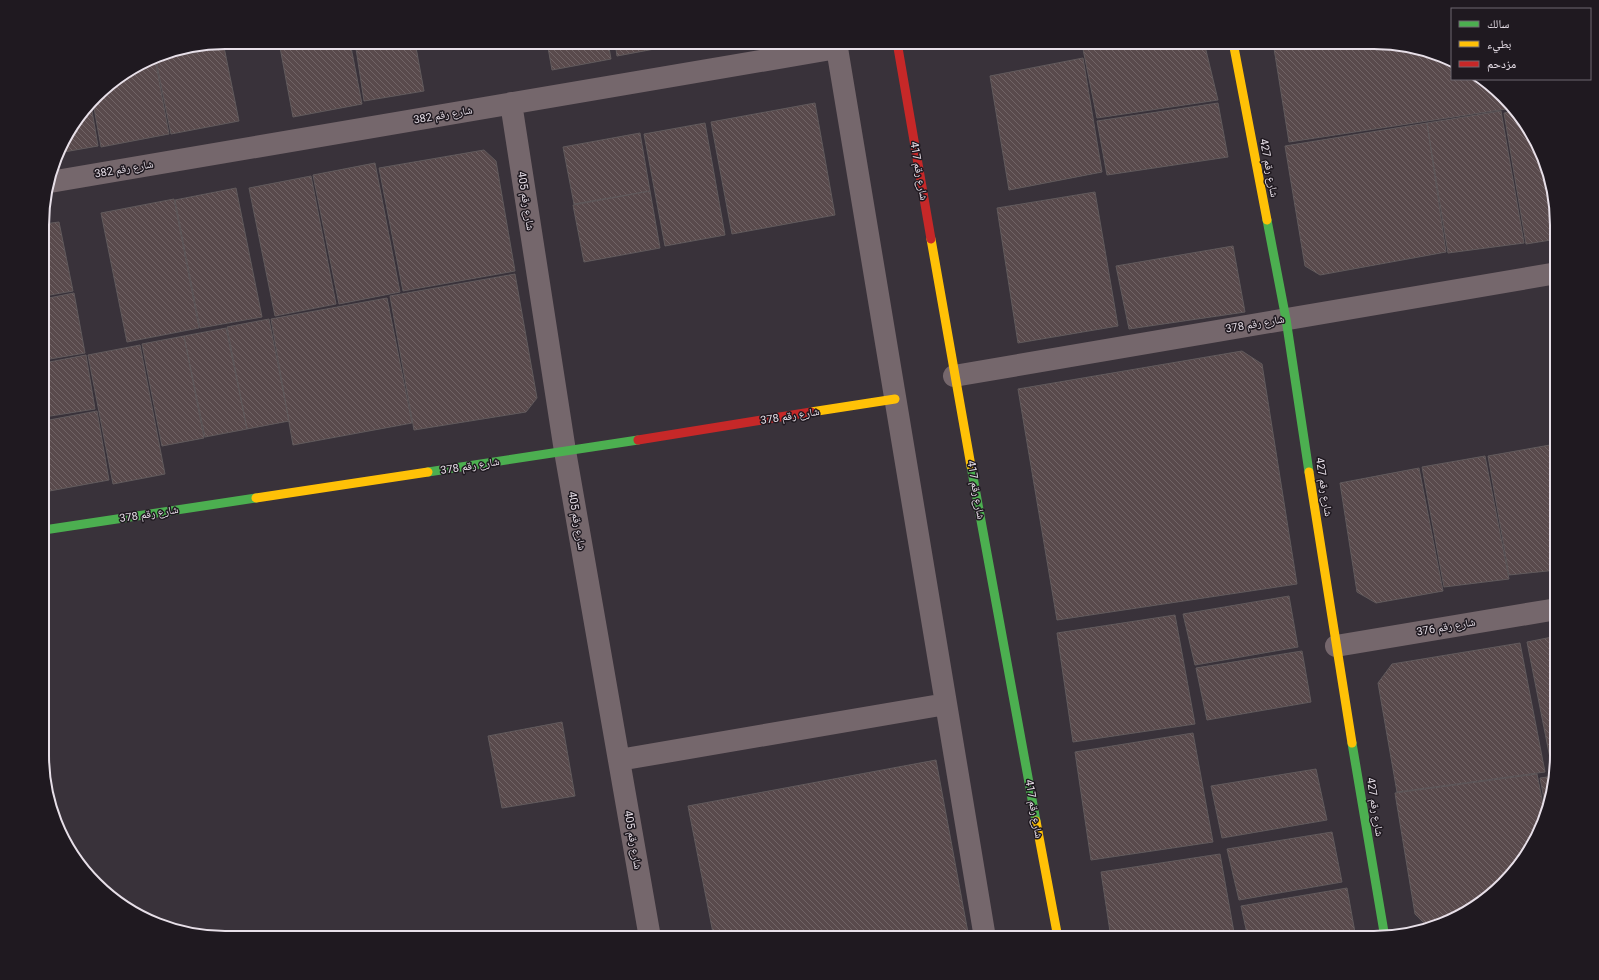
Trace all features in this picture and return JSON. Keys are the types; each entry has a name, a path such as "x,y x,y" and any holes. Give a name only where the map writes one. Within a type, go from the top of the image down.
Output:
{"street":[{"name":"شارع رقم 382","path":"55,181 511,103 814,49"},
{"path":"837,49 984,931"},
{"name":"شارع رقم 417","path":"900,49 954,376 1057,931"},
{"name":"شارع رقم 427","path":"1233,49 1286,319 1336,646 1384,931"},
{"name":"شارع رقم 405","path":"511,103 565,451 649,931"},
{"name":"شارع رقم 378","path":"954,376 1550,274"},
{"name":"شارع رقم 378","path":"49,529 895,399"},
{"name":"شارع رقم 376","path":"1336,646 1550,610"},
{"path":"619,760 946,704"}],"building":[{"path":"214,49 224,49 239,121 171,134 157,63 175,56"},
{"path":"280,49 351,49 362,104 293,117"},
{"path":"356,49 416,49 424,91 364,101"},
{"path":"548,49 609,49 611,59 552,70"},
{"path":"616,49 655,49 617,56"},
{"path":"1083,49 1206,49 1218,100 1097,118"},
{"path":"1274,49 1385,49 1408,52 1430,58 1451,67 1451,80 1474,80 1490,93 1506,109 1289,142"},
{"path":"1083,58 1102,172 1009,190 990,76"},
{"path":"156,63 169,134 101,147 94,108 118,85"},
{"path":"815,103 835,215 732,234 711,122"},
{"path":"1218,103 1228,157 1107,175 1097,121"},
{"path":"92,110 98,146 65,152 79,127"},
{"path":"1501,111 1524,243 1448,253 1427,123"},
{"path":"1509,112 1520,127 1532,147 1541,169 1547,191 1550,214 1550,240 1526,244 1504,113"},
{"path":"705,123 725,235 665,246 644,134"},
{"path":"1427,123 1446,252 1320,275 1305,266 1285,146"},
{"path":"640,133 650,191 574,204 563,147"},
{"path":"484,150 496,161 515,271 403,291 379,168"},
{"path":"375,163 400,292 339,304 313,175"},
{"path":"311,176 336,304 275,316 249,188"},
{"path":"236,188 262,317 200,328 175,200"},
{"path":"650,191 660,248 584,262 573,205"},
{"path":"1095,192 1118,326 1018,343 997,208"},
{"path":"174,199 199,328 127,342 101,213"},
{"path":"59,222 73,291 49,295 49,225 49,223"},
{"path":"1233,246 1245,312 1129,329 1116,266"},
{"path":"515,274 537,398 526,412 414,430 390,296"},
{"path":"74,293 85,353 49,359 49,298"},
{"path":"387,298 412,423 293,445 271,319"},
{"path":"269,319 289,421 247,429 227,327"},
{"path":"226,328 247,429 205,437 184,336"},
{"path":"184,336 204,438 162,446 142,344"},
{"path":"140,345 165,474 113,484 88,355"},
{"path":"1242,351 1262,364 1297,584 1057,620 1018,389"},
{"path":"86,355 95,409 49,416 49,362"},
{"path":"97,411 109,480 49,491 49,420"},
{"path":"1550,445 1550,571 1509,575 1488,456"},
{"path":"1485,456 1509,579 1444,587 1422,467"},
{"path":"1419,468 1443,591 1376,603 1357,592 1340,483"},
{"path":"1289,596 1298,647 1195,665 1183,614"},
{"path":"1175,615 1195,724 1073,742 1057,633"},
{"path":"1550,637 1550,758 1527,642"},
{"path":"1520,643 1545,772 1397,792 1378,683 1392,664"},
{"path":"1302,651 1311,702 1207,720 1196,668"},
{"path":"562,722 575,796 502,808 488,736"},
{"path":"1193,733 1213,842 1091,860 1075,752"},
{"path":"936,760 968,931 713,931 688,806"},
{"path":"1316,769 1327,820 1222,838 1211,786"},
{"path":"1537,774 1543,804 1532,833 1514,862 1506,871 1481,895 1472,901 1452,913 1424,924 1415,914 1395,793"},
{"path":"1548,777 1544,800 1540,778"},
{"path":"1332,832 1342,882 1239,900 1227,849"},
{"path":"1220,854 1234,931 1110,931 1101,872"},
{"path":"1347,888 1355,931 1246,931 1241,906"}],"traffic: fast":[{"path":"1267,220 1286,319 1309,472"},
{"path":"428,472 638,440"},
{"path":"971,466 1036,821"},
{"path":"49,529 256,498"},
{"path":"1352,743 1384,931"}],"traffic: slow":[{"path":"1234,49 1267,220"},
{"path":"931,239 971,466"},
{"path":"811,412 895,399"},
{"path":"256,498 428,472"},
{"path":"1309,472 1352,743"},
{"path":"1036,821 1057,931"}],"traffic: jam":[{"path":"898,49 931,239"},
{"path":"638,440 811,412"}]}
